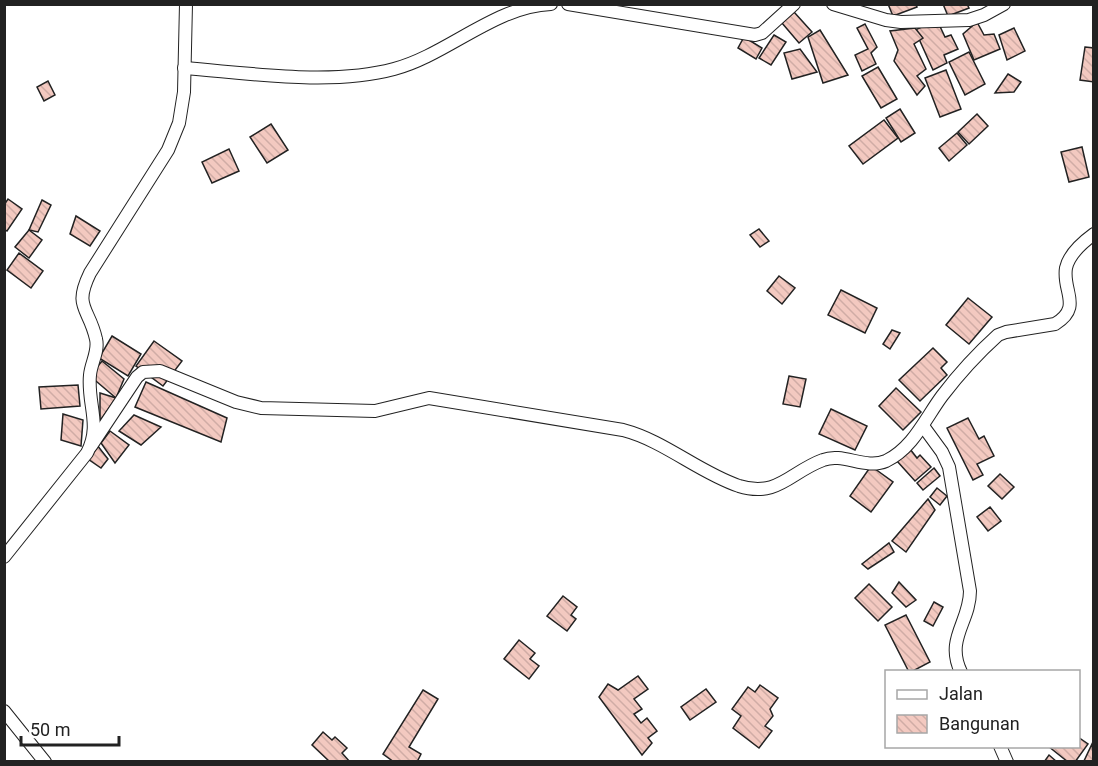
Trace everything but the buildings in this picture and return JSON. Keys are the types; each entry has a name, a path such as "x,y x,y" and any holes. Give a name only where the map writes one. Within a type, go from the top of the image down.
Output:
{"street":[{"path":"91,446 95,418 90,376 97,345 83,308 82,294 90,273 174,138 182,109 186,4"},
{"path":"184,68 334,77 394,70 420,60 509,15 550,4"},
{"path":"568,4 755,35 762,33 794,4"},
{"path":"833,4 886,20 901,22 969,20 1004,4"},
{"path":"4,557 91,446 137,376 151,370 171,375 236,402 261,408 375,411 429,398 624,430 650,438 726,480 759,489 780,485 815,464 830,458 876,464 885,461 909,443 948,389 998,335 1055,324 1066,315 1071,301 1066,277 1067,264 1076,250 1094,234"},
{"path":"923,426 942,452 949,468 970,591 955,646 956,662 960,670"},
{"path":"4,711 45,762"},
{"path":"1000,748 1007,762"}]}
